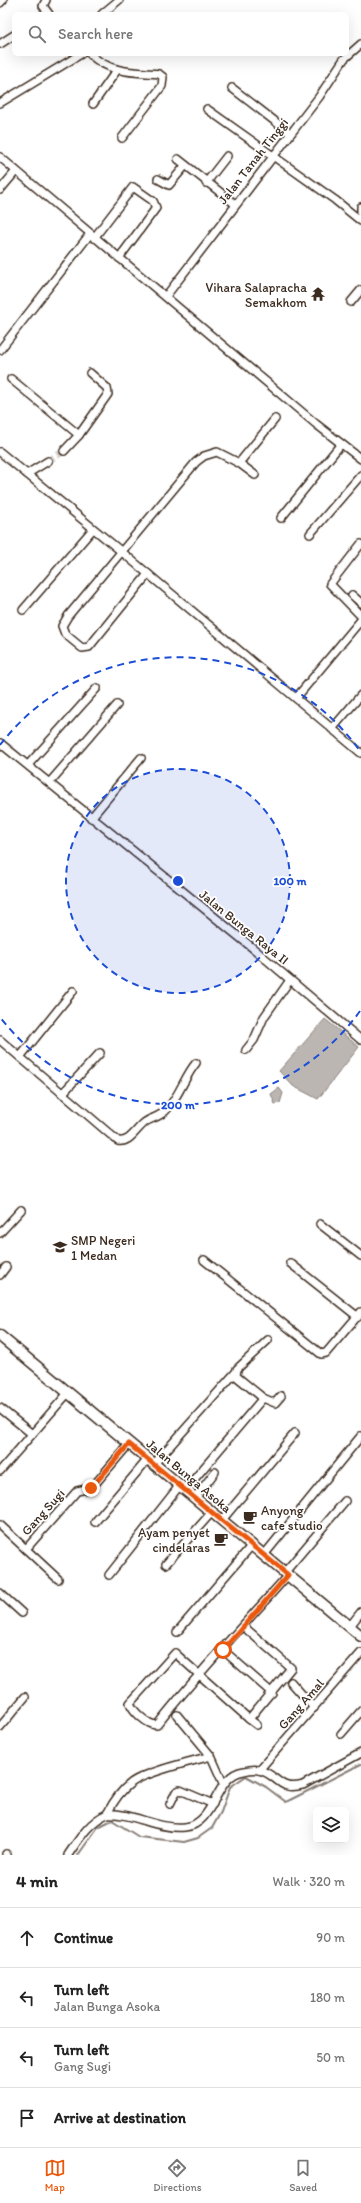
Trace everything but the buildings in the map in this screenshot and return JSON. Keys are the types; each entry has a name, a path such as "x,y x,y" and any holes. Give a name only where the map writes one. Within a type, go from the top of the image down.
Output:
{"street":[{"path":"0,3 3,0"},
{"path":"46,0 43,4 47,12"},
{"path":"104,12 119,0"},
{"path":"0,44 12,36"},
{"name":"Jalan Tanah Tinggi","path":"349,55 361,44"},
{"path":"0,104 78,56"},
{"path":"92,56 101,64 116,70 159,74 163,77 164,81 162,86 122,138"},
{"name":"Jalan Tanah Tinggi","path":"166,296 235,204 319,97 347,56"},
{"path":"93,104 116,70"},
{"path":"232,88 290,133"},
{"path":"207,109 361,221"},
{"path":"206,182 227,156"},
{"path":"0,157 92,236 166,296 341,444 361,459"},
{"path":"178,159 235,204"},
{"path":"158,179 169,185 185,166"},
{"path":"0,190 16,171"},
{"path":"0,350 133,187 153,201 156,208 119,258"},
{"path":"361,207 361,213"},
{"path":"351,302 361,290"},
{"path":"64,451 79,435 108,394 107,388 90,373"},
{"path":"11,379 79,435"},
{"path":"239,463 275,419"},
{"path":"281,518 341,444"},
{"path":"0,452 122,552 361,753"},
{"path":"148,574 89,647 82,648 62,630 64,621 196,462 204,456 217,452 239,463 255,475"},
{"path":"27,474 48,461"},
{"path":"310,534 361,475"},
{"path":"23,610 93,529"},
{"path":"361,544 330,584 361,616"},
{"path":"352,595 361,603"},
{"path":"296,698 361,620"},
{"path":"28,765 96,688"},
{"path":"332,729 361,695"},
{"path":"50,782 117,705"},
{"name":"Jalan Bunga Raya II","path":"0,743 50,782 91,818 290,980 361,1040"},
{"path":"91,818 141,758"},
{"path":"246,1050 254,1040 264,1017 290,980"},
{"path":"20,1057 73,991"},
{"path":"0,1040 118,1141 124,1141 145,1122 158,1117 169,1108 181,1091 190,1070 196,1063"},
{"path":"62,1094 100,1053"},
{"path":"0,1233 21,1210"},
{"path":"320,1224 361,1256"},
{"path":"204,1260 322,1354 326,1353 359,1315 290,1263"},
{"path":"0,1275 6,1267"},
{"name":"Jalan Bunga Asoka","path":"1,1340 68,1393 361,1636"},
{"path":"95,1522 235,1373 237,1369 268,1340"},
{"path":"235,1373 236,1376 263,1398 275,1404 281,1396"},
{"path":"0,1471 68,1393"},
{"path":"109,1575 183,1488 263,1398"},
{"path":"0,1408 32,1434"},
{"path":"222,1520 295,1433"},
{"path":"264,1555 361,1436"},
{"name":"Gang Sugi","path":"26,1549 78,1491 91,1488 95,1484 129,1444"},
{"path":"195,1498 215,1472"},
{"path":"257,1725 249,1719 200,1676 174,1653 130,1703 133,1710 153,1725 157,1725 200,1676 223,1650 244,1626 345,1501"},
{"path":"166,1564 212,1512"},
{"path":"0,1525 58,1579"},
{"path":"177,1632 252,1545"},
{"path":"0,1593 22,1613"},
{"path":"350,1626 361,1612"},
{"path":"244,1626 291,1668 272,1693 249,1719"},
{"path":"223,1650 272,1693"},
{"name":"Gang Amal","path":"259,1770 361,1653"},
{"path":"291,1682 314,1708"},
{"path":"0,1727 25,1698"},
{"path":"341,1734 361,1711"},
{"path":"177,1715 211,1756 223,1783"},
{"path":"106,1814 185,1827 198,1822 213,1804 223,1783 242,1771 259,1770 281,1784 294,1787 303,1785 361,1753"},
{"path":"68,1855 83,1833 96,1819 106,1814 116,1797 135,1780 167,1768 211,1756"},
{"path":"170,1804 176,1792 180,1790 213,1804"}],"shaded area":[{"path":"325,1019 359,1047 318,1099 293,1086 279,1071"},
{"path":"279,1088 283,1093 280,1103 275,1104 271,1094"}],"waterway":[{"path":"78,1855 98,1827 112,1820 139,1837 184,1842 198,1838 212,1828 221,1812 230,1787 246,1776 266,1787 286,1802 361,1764"}],"tunnel":[{"path":"48,461 64,451"}],"place":[{"name":"Vihara Salapracha Semakhom","path":"318,294"},
{"name":"SMP Negeri 1 Medan","path":"60,1247"},
{"name":"Anyong cafe studio","path":"250,1517"},
{"name":"Ayam penyet cindelaras","path":"221,1539"}],"route":[{"path":"91,1488 129,1444 288,1575 223,1650"}]}
